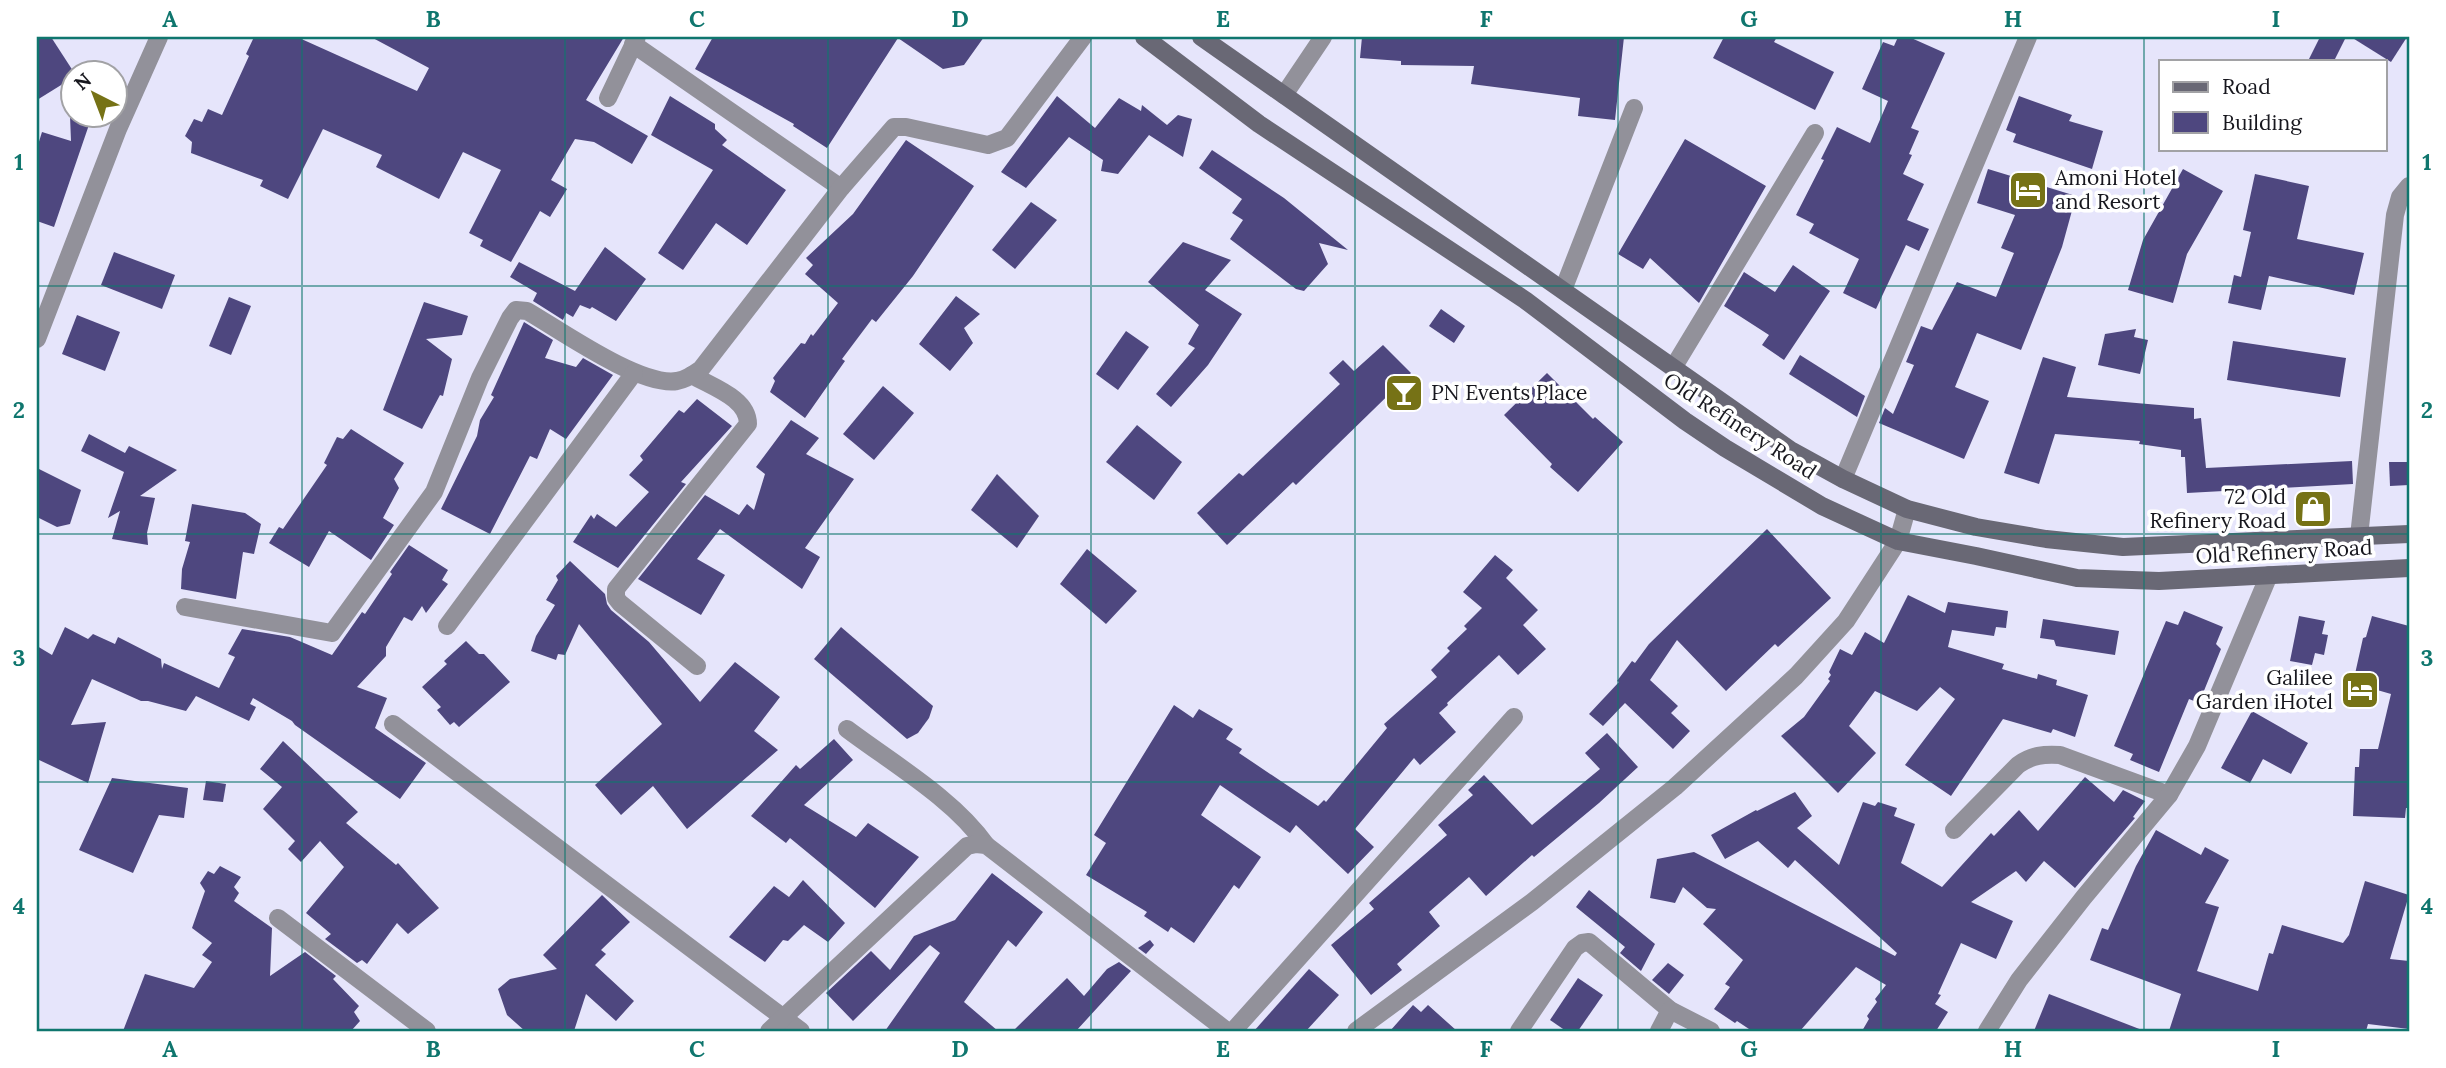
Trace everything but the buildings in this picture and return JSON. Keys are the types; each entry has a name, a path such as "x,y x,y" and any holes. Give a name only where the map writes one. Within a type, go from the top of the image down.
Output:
{"main road":[{"name":"Old Refinery Road","path":"1144,37 1259,124 1525,300 1695,428 1822,506 1898,541 2077,578 2159,581 2409,568"},
{"name":"Old Refinery Road","path":"1201,37 1792,451 1907,509 1976,527 2046,539 2123,547 2409,534"}],"street":[{"path":"37,338 108,154 159,37"},
{"path":"185,607 332,633 434,492 480,378 516,310 527,311 634,373 677,381 692,375 701,369 841,188 894,127 906,127 988,145 1007,138 1083,37"},
{"path":"1284,95 1323,37"},
{"path":"1843,479 2028,37"},
{"path":"608,98 635,41 841,188"},
{"path":"1563,290 1634,108"},
{"path":"1673,368 1815,133"},
{"path":"2359,536 2395,215 2400,197 2409,186"},
{"path":"447,626 634,373"},
{"path":"692,375 743,405 748,416 748,425 616,589 616,598 697,666"},
{"path":"1356,1031 1532,902 1675,787 1796,676 1846,621 1898,541 1907,509"},
{"path":"1987,1031 2019,980 2169,795 2197,747 2269,575"},
{"path":"1233,1031 1514,717"},
{"path":"393,724 801,1031"},
{"path":"847,729 951,807 972,825 986,845 1227,1031"},
{"path":"1954,830 2018,765 2028,758 2042,754 2060,755 2169,795"},
{"path":"769,1031 967,846 986,845"},
{"path":"278,918 427,1031"},
{"path":"1519,1031 1576,948 1589,942 1670,1010 1711,1031"},
{"path":"1659,1031 1670,1010"}],"place":[{"name":"Amoni Hotel and Resort","path":"2028,190"},
{"name":"PN Events Place","path":"1404,393"},
{"name":"72 Old Refinery Road","path":"2313,509"},
{"name":"Galilee Garden iHotel","path":"2360,690"}]}
